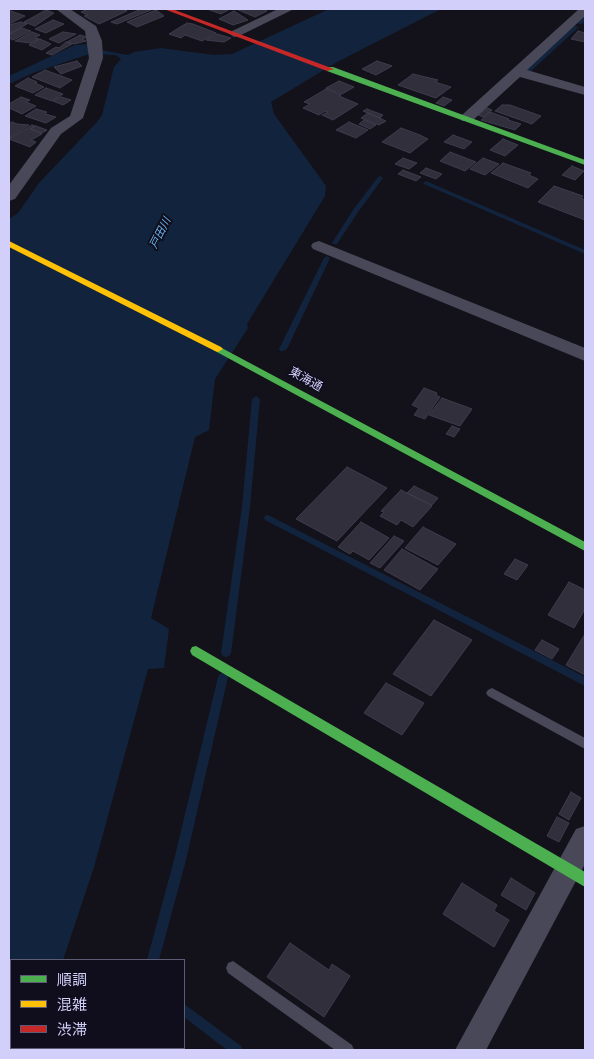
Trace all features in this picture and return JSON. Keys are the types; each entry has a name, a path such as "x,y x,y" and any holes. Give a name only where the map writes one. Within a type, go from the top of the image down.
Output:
{"street":[{"path":"9,196 56,131 76,118 96,51 91,29 62,9"},
{"path":"167,9 585,163"},
{"path":"234,33 288,9"},
{"path":"467,118 585,10"},
{"path":"518,72 585,91"},
{"name":"東海通","path":"9,244 251,365 585,547"},
{"path":"319,246 585,355"},
{"path":"196,651 576,875"},
{"path":"470,1050 576,875 585,838"}],"lane":[{"path":"492,693 585,744"},
{"path":"233,968 347,1050"}],"water":[{"name":"戸田川","path":"329,9 441,9 337,62 271,102 274,114 326,186 325,196 247,324 248,328 215,379 209,430 195,437 151,618 169,629 164,668 148,669 94,867 63,959 10,959 10,1049 28,1049 9,1050 9,219 18,213 39,183 102,115 114,67 121,59 116,55 89,54 33,73 9,84 9,76 75,45 88,44 89,48 128,55 134,52 161,48 214,55 232,54"}],"building":[{"path":"88,9 122,9 127,11 99,24 84,16 88,15 81,12"},
{"path":"141,9 151,10 117,24 111,22"},
{"path":"207,9 230,9 221,14"},
{"path":"236,9 263,9 267,11 255,17"},
{"path":"46,10 54,13 35,26 24,22"},
{"path":"156,10 164,16 137,27 127,22"},
{"path":"234,11 248,20 233,25 219,19"},
{"path":"9,12 25,16 9,24"},
{"path":"53,20 64,24 46,33 35,29"},
{"path":"21,22 27,24 9,34 9,25"},
{"path":"187,23 216,33 202,41 185,35 181,38 169,34"},
{"path":"22,28 31,31 13,40 9,38 12,34 10,34"},
{"path":"578,31 585,33 585,42 571,39"},
{"path":"32,32 40,35 35,38 39,39 30,43 15,41"},
{"path":"63,32 76,34 59,43 49,39"},
{"path":"217,34 231,38 224,42 206,40"},
{"path":"80,35 87,37 82,39 86,41 74,44 67,42"},
{"path":"40,39 51,44 42,50 29,45"},
{"path":"66,42 72,44 52,55 46,53 56,47 59,48"},
{"path":"77,61 82,66 61,74 54,67"},
{"path":"377,61 392,66 376,75 362,69"},
{"path":"45,70 72,80 60,88 32,77"},
{"path":"413,74 438,80 435,82 451,87 436,98 398,85"},
{"path":"28,78 44,87 33,93 15,86"},
{"path":"339,81 354,87 342,94 326,88"},
{"path":"46,88 63,94 52,101 35,95"},
{"path":"326,89 358,104 333,120 322,115 328,112 325,111 319,115 303,108 310,104 304,102"},
{"path":"21,97 30,100 26,102 36,106 22,114 9,108 9,104"},
{"path":"61,97 71,100 63,105 53,101"},
{"path":"443,97 452,100 444,106 436,103"},
{"path":"502,105 510,105 541,116 532,124 495,111"},
{"path":"487,108 492,110 483,117 478,115"},
{"path":"36,109 56,117 46,123 25,116"},
{"path":"367,109 383,115 380,118 363,111"},
{"path":"490,112 521,124 515,130 481,120"},
{"path":"368,113 386,121 379,125 361,118"},
{"path":"364,120 376,125 370,129 359,124"},
{"path":"12,122 29,125 9,138 9,124"},
{"path":"349,122 368,130 356,138 336,130"},
{"path":"32,125 35,126 30,129 42,134 31,140 36,142 30,147 9,139"},
{"path":"36,126 47,130 42,133 31,129"},
{"path":"401,128 428,139 410,153 382,142"},
{"path":"453,135 472,142 464,149 444,142"},
{"path":"503,139 518,145 505,156 490,150"},
{"path":"450,152 476,162 465,171 440,161"},
{"path":"403,158 417,163 409,169 395,164"},
{"path":"483,158 499,164 485,175 470,169"},
{"path":"503,163 531,173 529,175 538,179 528,188 491,173"},
{"path":"572,166 584,171 575,180 562,175"},
{"path":"426,168 442,174 436,179 420,173"},
{"path":"403,170 421,177 416,181 398,174"},
{"path":"554,186 583,196 581,198 585,200 585,220 538,202"},
{"path":"424,388 437,393 436,395 440,397 425,419 414,415 419,408 412,405"},
{"path":"442,398 472,409 460,426 429,415"},
{"path":"452,426 460,429 454,437 446,434"},
{"path":"347,467 387,488 337,541 296,519"},
{"path":"414,486 438,498 432,505 407,493"},
{"path":"401,490 432,506 413,527 401,520 397,525 380,516 384,512 381,511"},
{"path":"361,522 389,538 369,560 353,551 350,554 338,547"},
{"path":"423,527 456,544 438,565 405,548"},
{"path":"394,536 404,541 380,568 370,563"},
{"path":"402,549 438,569 420,590 384,570"},
{"path":"515,559 528,565 517,580 504,574"},
{"path":"569,582 585,590 585,609 574,628 548,615"},
{"path":"434,620 472,640 431,696 393,674"},
{"path":"585,634 585,675 566,665"},
{"path":"542,640 559,649 552,659 535,650"},
{"path":"386,683 424,703 402,735 364,713"},
{"path":"571,792 581,798 569,820 559,814"},
{"path":"557,817 569,823 559,842 547,836"},
{"path":"511,878 535,893 526,910 501,895"},
{"path":"462,883 497,905 494,911 509,920 494,947 443,914"},
{"path":"290,943 329,970 332,964 350,976 324,1017 267,977"}],"waterway":[{"path":"580,23 585,18"},
{"path":"529,70 576,27"},
{"path":"335,243 355,211 380,178"},
{"path":"426,183 585,252"},
{"path":"283,349 327,258"},
{"path":"226,653 246,507 256,399"},
{"path":"268,518 585,682"},
{"path":"153,959 180,860 223,677"},
{"path":"185,1011 237,1050"}],"traffic: fast":[{"path":"330,69 585,163"},
{"path":"218,349 585,547"},
{"path":"196,651 585,880"}],"traffic: slow":[{"path":"9,244 218,349"}],"traffic: jam":[{"path":"167,9 330,69"}]}
